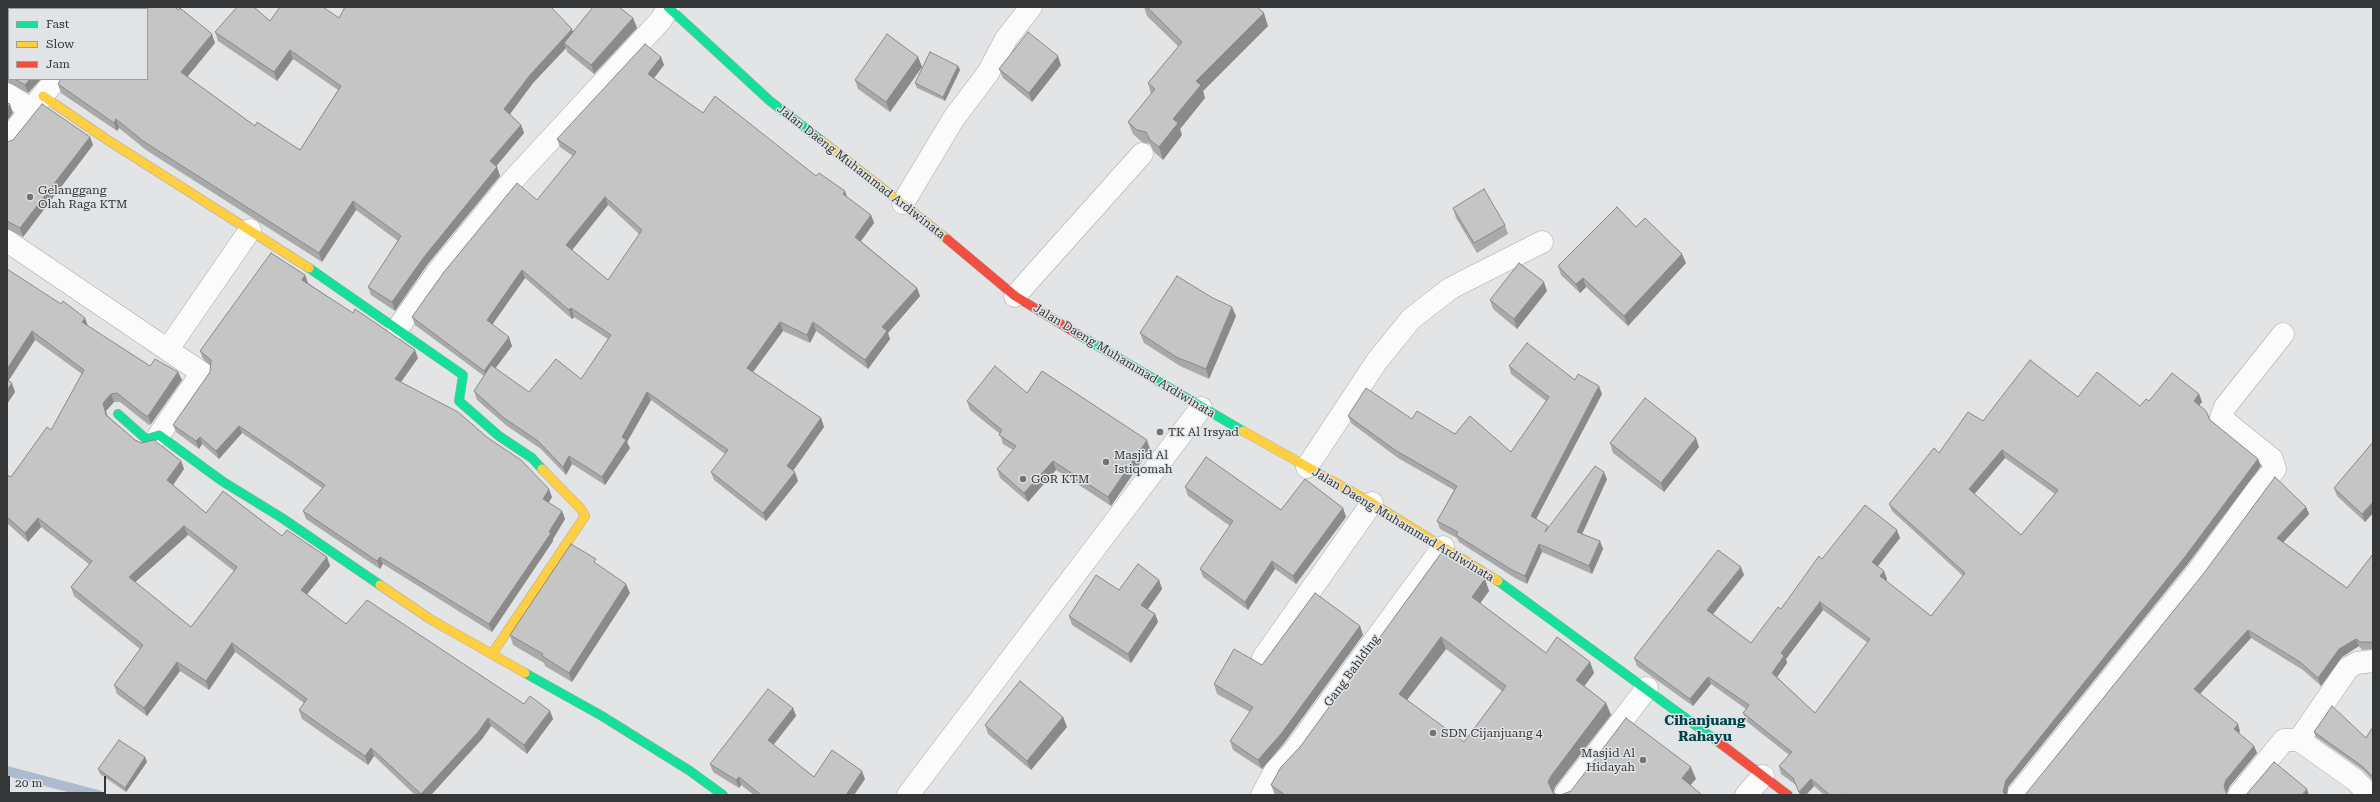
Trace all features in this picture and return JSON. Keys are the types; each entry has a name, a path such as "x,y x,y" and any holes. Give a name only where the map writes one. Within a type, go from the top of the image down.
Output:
{"street":[{"path":"398,328 437,273 513,180 661,20 669,7"},
{"name":"Jalan Daeng Muhammad Ardiwinata","path":"669,7 770,101 903,203 1015,296 1201,408 1372,503 1443,547 1565,628 1788,795"},
{"path":"903,203 954,118 988,73 1006,39 1031,7"},
{"path":"7,94 44,95 106,140 250,230 398,328 463,375 459,401 499,436 532,458 581,510 585,516 492,654"},
{"path":"7,140 44,95"},
{"path":"1015,296 1142,154"},
{"path":"168,349 250,230"},
{"path":"7,241 202,373 159,435 146,439 118,414"},
{"path":"1307,467 1377,360 1411,319 1451,288 1542,242"},
{"path":"2018,795 2192,579 2257,490 2275,469 2272,459 2221,418 2225,407 2283,334"},
{"path":"908,795 1201,408"},
{"path":"159,435 216,477 282,518 430,619 602,716 690,771 723,795"},
{"path":"1263,658 1372,503"},
{"name":"Gang Bahlding","path":"1262,795 1275,771 1294,751 1443,547"},
{"path":"2299,740 2348,668 2357,663 2373,661"},
{"path":"1565,795 1646,688"},
{"path":"2239,795 2284,740 2299,740 2355,780 2370,795"},
{"path":"1746,795 1763,776"}],"building":[{"path":"7,7 76,8 8,8 7,75"},
{"path":"174,7 179,10 180,8 212,34 181,72 255,126 257,122 300,150 341,86 290,50 274,72 215,32 237,7 254,7 270,21 280,7 323,7 339,18 345,7 551,7 572,29 530,75 504,109 521,125 490,161 497,167 424,257 392,302 368,287 401,236 353,201 319,253 143,141 116,119 114,123 58,84 60,80 148,80 148,8 118,8"},
{"path":"593,7 619,7 633,18 591,65 564,43"},
{"path":"1147,7 1257,7 1264,13 1196,81 1201,85 1173,119 1178,123 1159,147 1150,140 1146,132 1137,130 1128,122 1155,89 1148,83 1182,42"},
{"path":"1028,32 1058,56 1029,93 999,69"},
{"path":"887,34 918,57 886,102 855,80"},
{"path":"645,44 661,57 648,74 703,113 715,96 816,176 819,173 845,191 843,194 871,215 855,237 917,288 882,327 887,331 865,360 813,322 807,335 780,322 747,368 821,418 787,466 795,472 763,513 711,472 728,450 647,392 622,437 626,440 602,477 569,456 563,467 538,441 504,418 474,391 491,365 529,392 556,359 581,379 611,335 571,308 569,310 522,270 487,320 509,337 484,371 412,317 444,272 517,183 537,200 576,152 557,139","holes":["605,197 642,230 608,280 566,245"]},
{"path":"930,52 958,66 943,97 915,83"},
{"path":"17,80 29,80 25,85"},
{"name":"Gelanggang Olah Raga KTM","path":"42,104 90,137 20,228 7,221 7,142 13,140"},
{"path":"1484,189 1505,225 1474,243 1453,208"},
{"path":"1617,207 1636,227 1645,218 1682,254 1624,316 1583,278 1576,284 1558,266"},
{"path":"271,253 305,275 302,280 353,313 355,309 415,350 395,379 458,412 488,438 521,460 549,489 543,499 562,511 549,532 551,533 489,624 380,557 377,561 303,511 325,485 239,426 216,451 200,437 196,441 173,425 210,372 211,360 200,351"},
{"path":"1519,263 1544,282 1514,319 1490,300"},
{"path":"7,269 61,304 63,301 85,318 82,322 150,366 155,359 178,372 148,416 117,393 111,394 103,403 106,415 135,440 141,443 154,440 181,461 167,480 206,513 223,491 282,536 287,530 327,557 301,590 346,624 367,600 524,704 530,696 550,711 524,745 488,718 479,731 421,794 371,748 365,756 299,710 307,699 232,643 206,681 177,662 144,708 114,685 143,645 71,587 92,561 38,518 25,533 7,517 7,475 11,477 47,427 51,430 84,370 32,331 7,369","holes":["184,526 237,567 191,627 129,577"]},
{"path":"1177,276 1211,297 1232,307 1206,369 1176,357 1140,333"},
{"path":"1527,343 1575,380 1578,374 1599,386 1531,516 1548,526 1545,532 1595,466 1604,472 1577,532 1600,541 1589,566 1539,544 1525,576 1512,570 1456,535 1458,532 1437,521 1457,486 1395,450 1348,416 1366,388 1412,419 1417,411 1455,434 1470,416 1511,452 1549,397 1509,366"},
{"path":"2030,360 2078,397 2097,372 2140,406 2146,399 2149,401 2172,373 2199,394 2194,401 2206,411 2210,420 2258,459 2184,558 2006,780 2003,792 2006,795 1830,795 1811,779 1799,792 1793,778 1779,766 1792,752 1743,713 1749,705 1708,677 1690,699 1634,658 1718,550 1741,567 1707,610 1751,643 1778,607 1781,609 1819,556 1822,559 1865,505 1897,530 1872,562 1884,571 1880,576 1931,616 1965,573 1889,504 1934,448 1939,453 1968,412 1983,421","holes":["2002,450 2058,490 2021,535 1969,489","1820,602 1870,639 1815,713 1772,673 1784,656 1781,653"]},
{"path":"995,366 1027,393 1042,371 1147,440 1108,497 1053,461 1024,493 997,469 1016,446 999,435 1002,430 967,401"},
{"path":"7,380 12,383 7,390"},
{"path":"1645,398 1696,438 1661,483 1610,443"},
{"path":"2373,442 2373,502 2362,514 2334,488"},
{"path":"1206,457 1281,510 1305,479 1343,508 1293,576 1272,561 1245,602 1200,569 1233,521 1185,487"},
{"path":"2275,477 2306,507 2277,538 2347,588 2373,554 2373,642 2360,642 2356,639 2339,649 2318,678 2300,662 2248,630 2194,689 2238,724 2234,729 2254,746 2226,780 2224,786 2227,795 2025,795 2204,573"},
{"path":"571,544 596,559 594,562 626,584 569,673 542,656 543,654 510,635"},
{"name":"SDN Cijanjuang 4","path":"1442,552 1485,579 1472,597 1546,653 1557,637 1590,662 1576,680 1606,703 1551,776 1548,782 1553,793 1558,795 1285,795 1271,785 1281,767 1300,747","holes":["1441,637 1506,686 1464,742 1399,694"]},
{"path":"1138,564 1159,580 1141,605 1155,614 1128,654 1069,616 1096,575 1119,590"},
{"path":"1315,593 1360,626 1281,734 1258,760 1230,741 1253,707 1214,684 1234,649 1262,665"},
{"path":"1020,681 1063,717 1027,761 985,725"},
{"path":"768,689 793,708 768,740 814,777 832,750 862,771 846,795 761,795 739,777 736,780 710,764"},
{"path":"2332,706 2366,738 2373,727 2373,777 2362,766 2314,732"},
{"name":"Masjid Al Hidayah","path":"1626,718 1691,767 1682,778 1702,795 1561,795 1571,791"},
{"path":"119,740 145,757 125,788 98,769"},
{"path":"2274,762 2307,789 2302,795 2246,795"}],"waterway":[{"path":"7,771 98,795"}],"traffic: fast":[{"path":"668,7 770,101 822,141"},
{"path":"309,268 463,375 459,401 499,436 532,458 542,469"},
{"path":"1079,335 1243,431"},
{"path":"118,414 146,439 159,435 222,481 282,518 380,585"},
{"path":"1498,581 1721,744"},
{"path":"525,673 602,716 690,771 723,795"}],"traffic: slow":[{"path":"43,96 106,139 309,268"},
{"path":"822,141 947,239"},
{"path":"1243,431 1372,503 1498,581"},
{"path":"492,654 585,516 581,509 542,469"},
{"path":"380,585 430,619 525,673"}],"traffic: jam":[{"path":"947,239 1015,296 1079,335"},
{"path":"1721,744 1788,795"}],"place":[{"name":"Gelanggang Olah Raga KTM","path":"30,197"},
{"name":"TK Al Irsyad","path":"1160,432"},
{"name":"Masjid Al Istiqomah","path":"1106,462"},
{"name":"GOR KTM","path":"1023,479"},
{"name":"SDN Cijanjuang 4","path":"1433,733"},
{"name":"Masjid Al Hidayah","path":"1643,760"}],"district":[{"name":"Cihanjuang Rahayu","path":"1705,730"}]}
